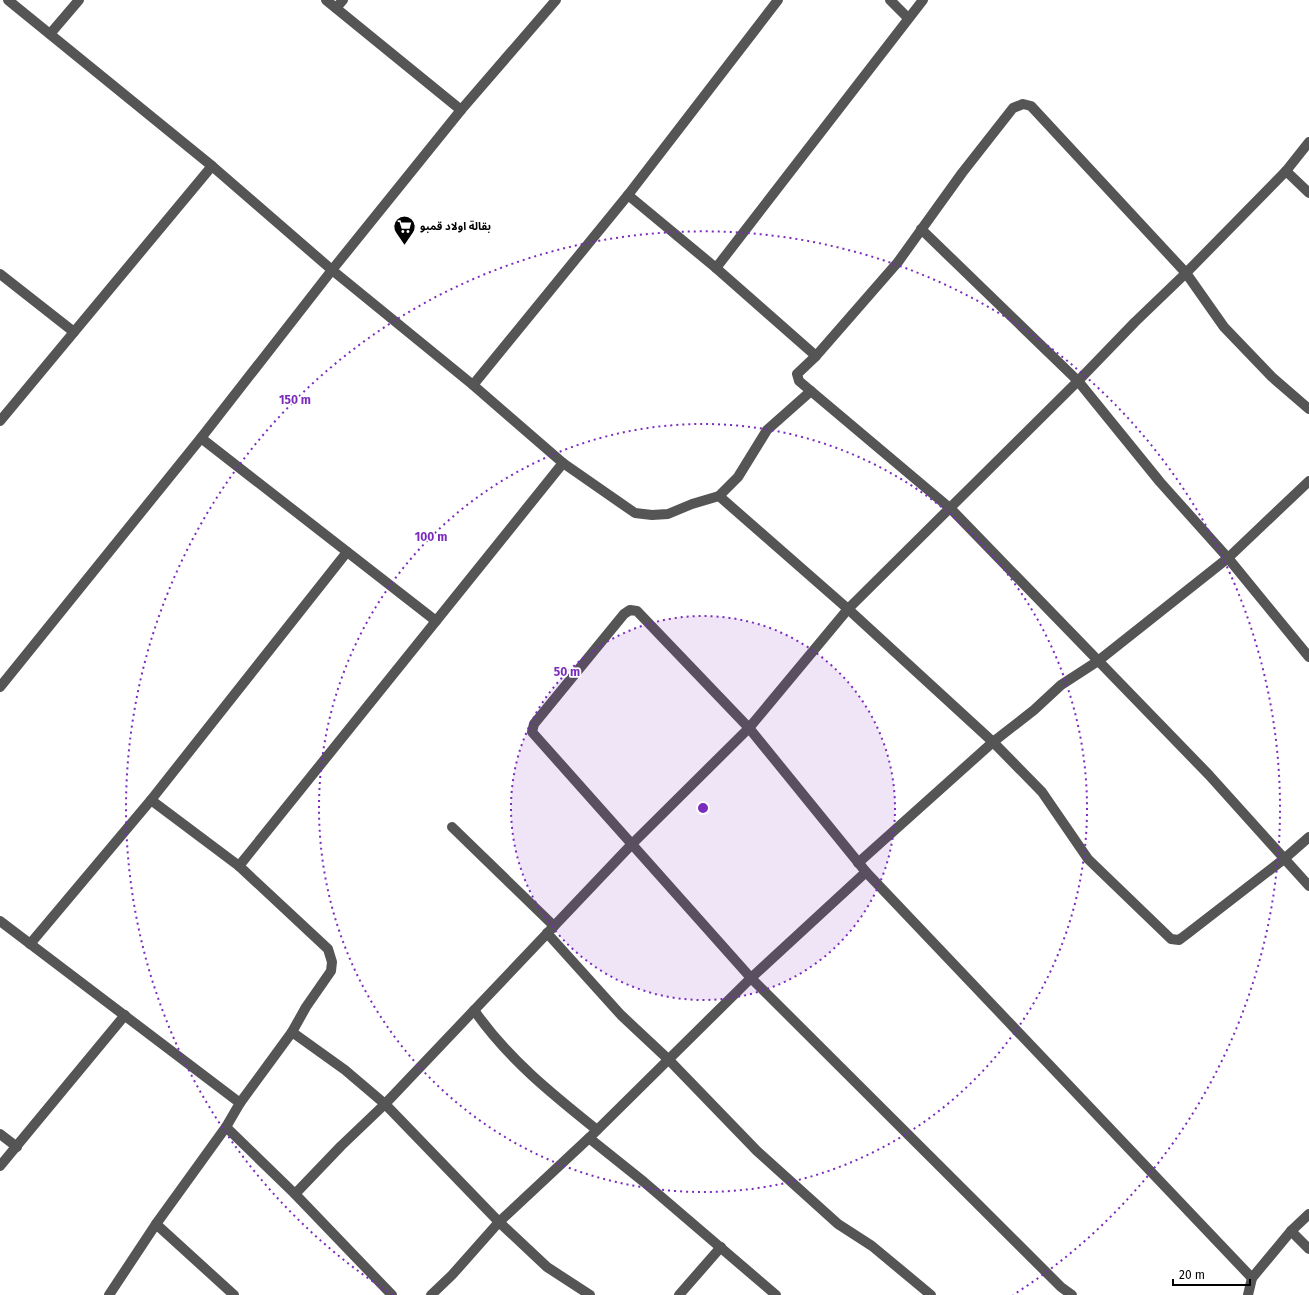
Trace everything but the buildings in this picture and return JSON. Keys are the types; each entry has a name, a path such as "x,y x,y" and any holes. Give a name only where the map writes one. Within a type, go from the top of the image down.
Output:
{"street":[{"path":"8,0 212,166 332,270 473,385 564,463 635,513 652,516 668,514 692,504 719,496 738,477 767,430 811,391"},
{"path":"50,34 79,0"},
{"path":"326,0 339,4 461,110"},
{"path":"0,687 201,438 332,270 461,110 556,0"},
{"path":"473,385 628,195 778,0"},
{"path":"890,0 908,18"},
{"path":"716,268 923,0"},
{"path":"1309,409 1272,377 1224,327 1186,273 1031,106 1023,104 1013,108 962,173 898,262 816,356 797,374 799,381 951,509 1210,775 1309,886"},
{"path":"295,1194 341,1146 385,1104 632,844 749,728 848,610 951,509 1135,322 1186,273 1286,171 1309,142"},
{"path":"0,421 212,166"},
{"path":"1286,171 1309,193"},
{"path":"628,195 716,268 816,356"},
{"path":"921,229 1078,381 1160,482 1228,558 1309,657"},
{"path":"0,274 74,332"},
{"path":"201,438 436,621"},
{"path":"239,866 564,463"},
{"path":"858,863 993,742 1034,710 1061,685 1098,661 1228,558 1309,481"},
{"path":"719,496 848,610 993,742 1042,792 1088,859 1171,939 1179,940 1284,859 1309,837"},
{"path":"30,944 151,800 347,552"},
{"path":"1072,1295 1057,1291 751,978 532,732 534,724 624,614 630,610 637,611 749,728 866,872 1252,1278"},
{"path":"109,1295 156,1224 226,1127 240,1102 292,1032 306,1007 331,971 332,962 328,949 239,866 151,800"},
{"path":"452,826 550,929 621,1015 669,1060 757,1151 838,1224 872,1246 931,1295"},
{"path":"431,1295 452,1275 499,1222 589,1138 751,978 866,872"},
{"path":"0,921 240,1102"},
{"path":"474,1010 487,1029 512,1057 550,1092 597,1130"},
{"path":"0,1166 125,1015"},
{"path":"292,1032 345,1070 385,1104 499,1222 546,1267 590,1295"},
{"path":"226,1127 295,1194 392,1295"},
{"path":"0,1134 17,1147"},
{"path":"589,1138 644,1182 776,1295"},
{"path":"1248,1295 1252,1278 1291,1232 1309,1214"},
{"path":"156,1224 234,1295"},
{"path":"1291,1232 1309,1249"},
{"path":"679,1295 721,1247"}],"place":[{"name":"بقالة اولاد قمبو","path":"404,246"}]}
